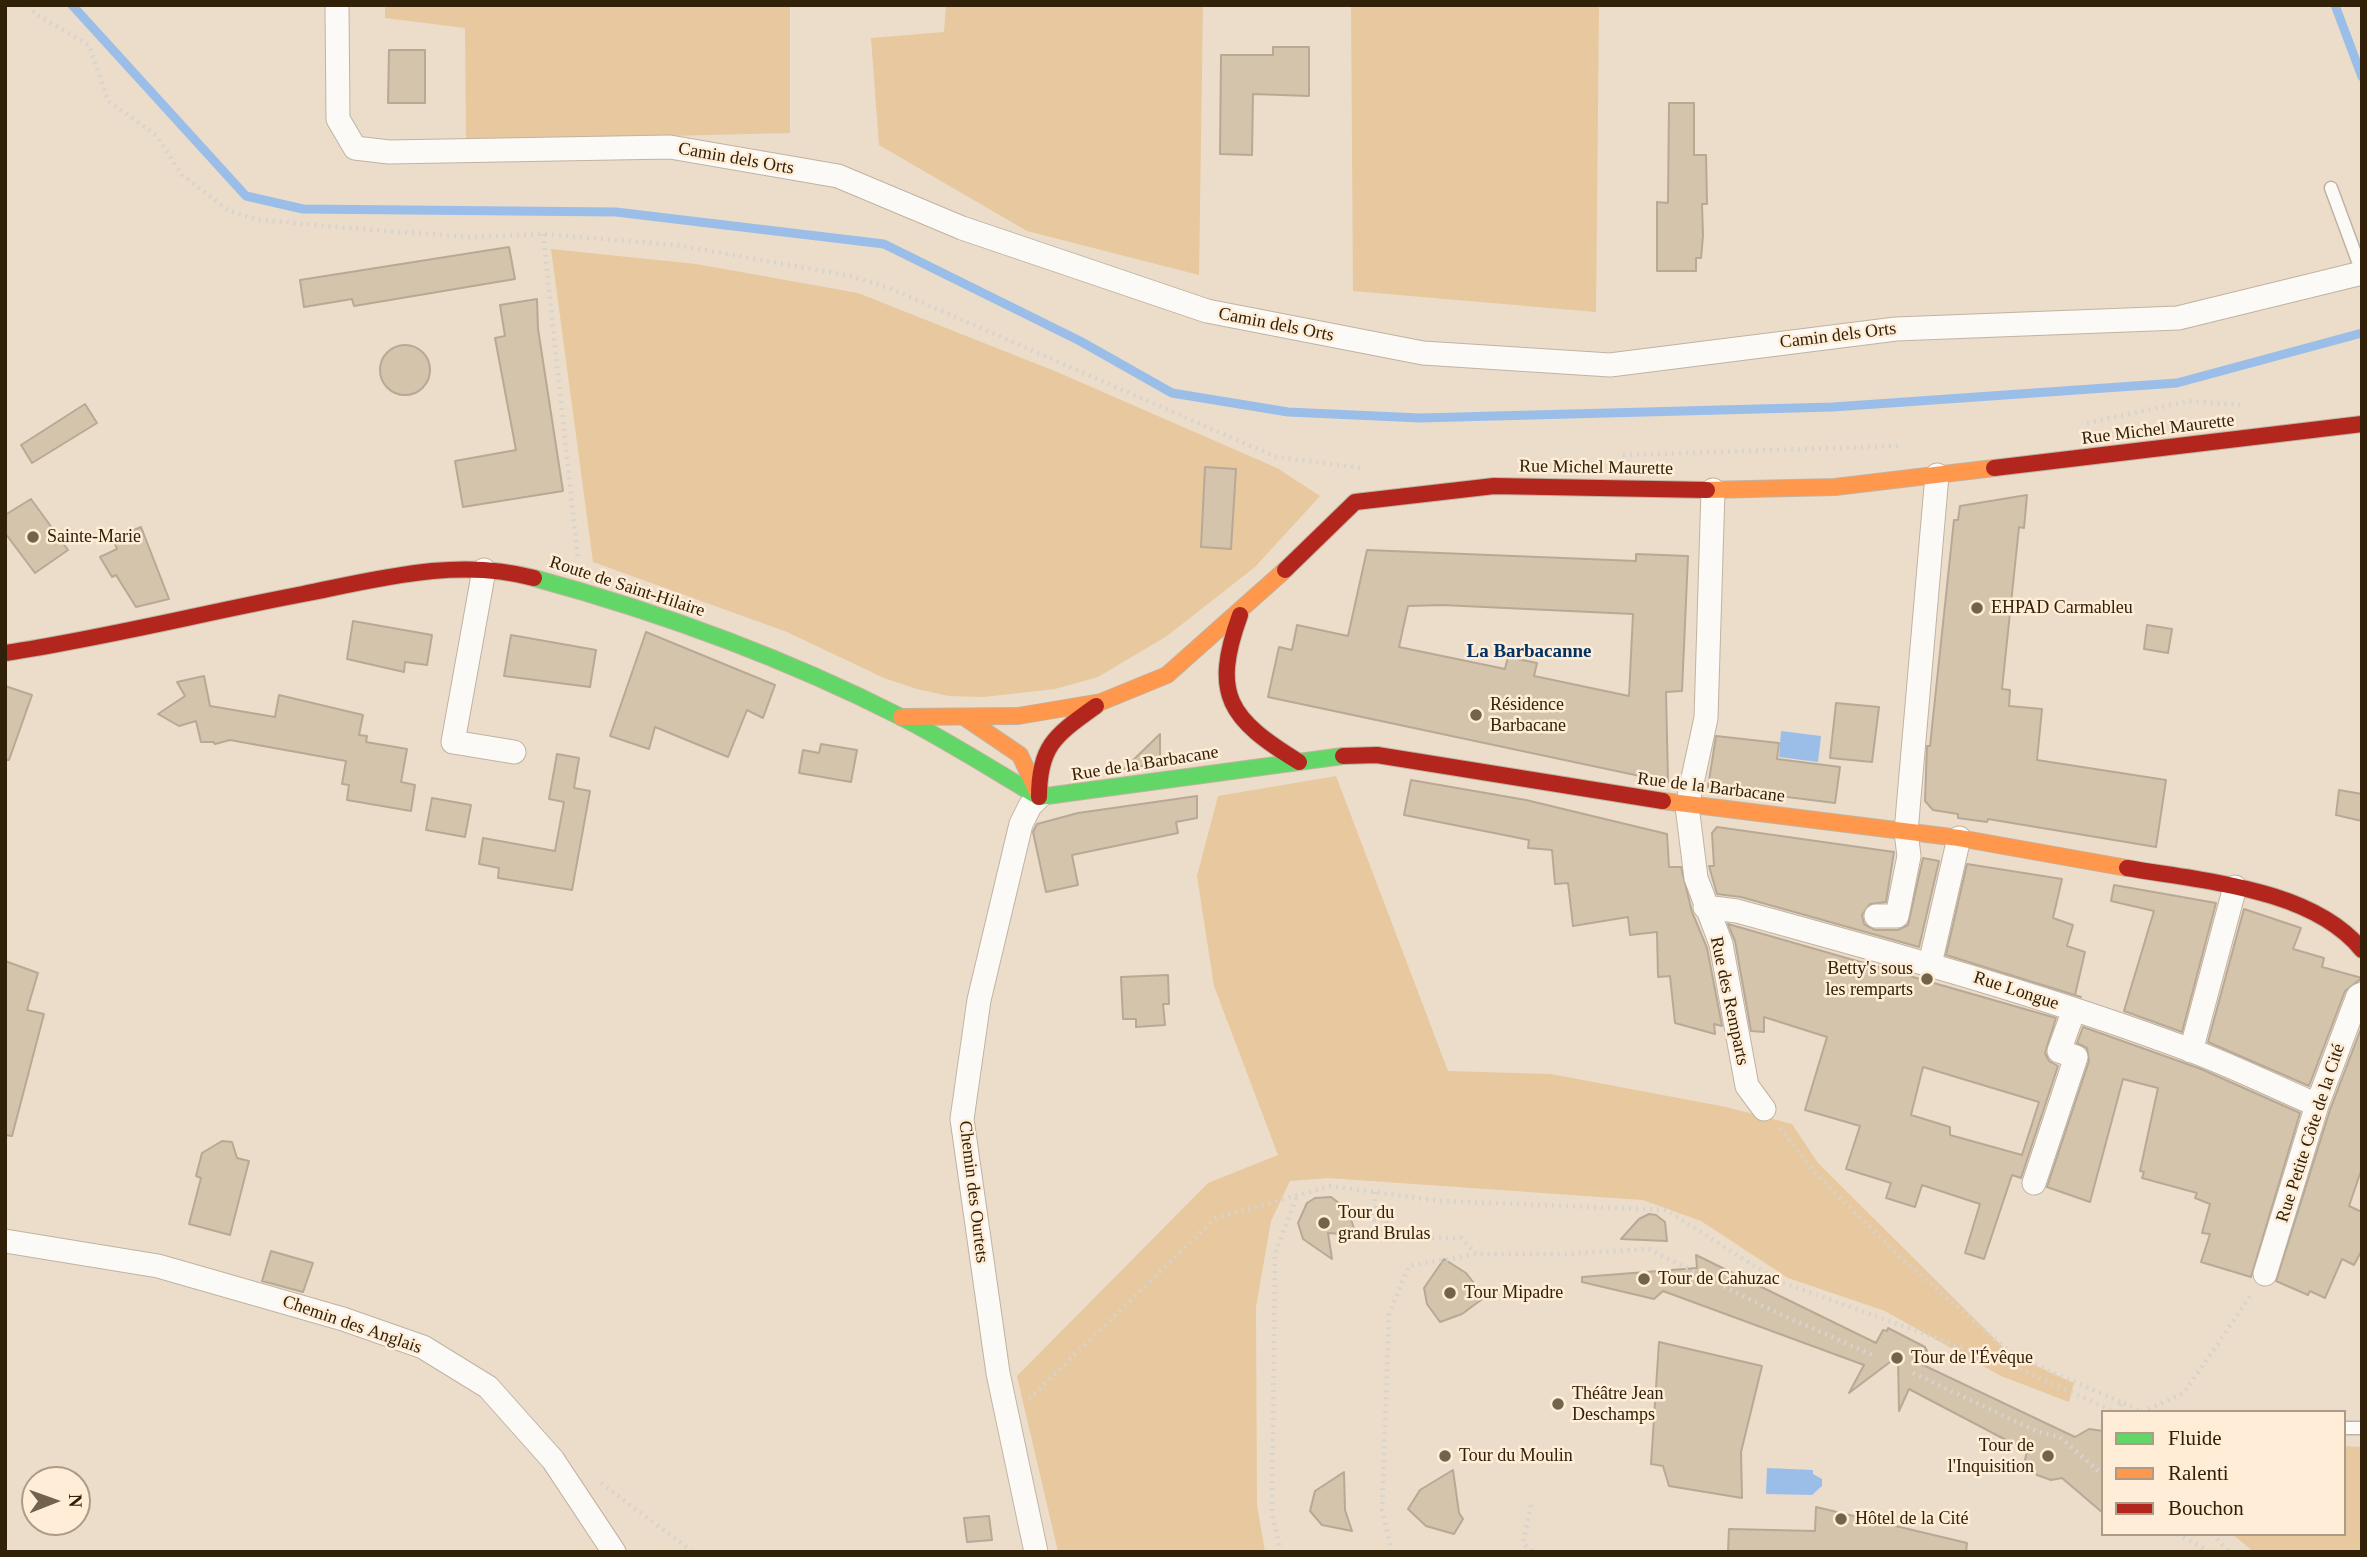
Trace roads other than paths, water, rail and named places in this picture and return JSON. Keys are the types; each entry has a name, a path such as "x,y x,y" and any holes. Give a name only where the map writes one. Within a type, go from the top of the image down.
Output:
{"main road":[{"name":"Rue Michel Maurette","path":"901,717 1018,716 1101,702 1167,675 1241,613 1355,502 1493,486 1713,490 1835,487 2362,424"},
{"name":"Route de Saint-Hilaire","path":"5,653 91,640 210,612 422,570 484,570 523,575 582,590 701,630 901,717 1039,797"},
{"path":"1241,613 1226,648 1224,679 1228,697 1237,713 1265,743 1299,762"},
{"path":"1039,797 1038,767 1044,750 1058,734 1101,702"},
{"path":"964,717 1020,754 1039,797"},
{"name":"Rue de la Barbacane","path":"1039,797 1088,795 1248,766 1340,756 1377,755 1687,806 1959,838 2235,887 2274,896 2332,923 2359,941"}],"street":[{"name":"Camin dels Orts","path":"337,5 338,119 355,148 389,152 670,147 838,176 962,228 1207,311 1423,353 1610,365 1896,328 2178,318 2362,273"},
{"path":"1877,916 1897,916 1909,856 1906,832 1937,475"},
{"name":"Rue des Remparts","path":"1713,490 1706,718 1687,806 1696,878 1721,944 1747,1086 1765,1109"},
{"path":"484,570 453,741 514,752"},
{"name":"Chemin des Ourtets","path":"1036,1552 998,1373 962,1119 979,1000 1021,824 1030,806 1039,797"},
{"path":"1930,964 1959,838"},
{"path":"2191,1051 2235,887"},
{"name":"Rue Longue","path":"1705,907 1737,912 1930,964 2074,1010 2191,1051 2317,1105"},
{"name":"Rue Petite Côte de la Cité","path":"2265,1274 2317,1105 2358,996 2362,994"},
{"path":"2034,1183 2076,1057 2059,1051 2074,1010"},
{"name":"Chemin des Anglais","path":"5,1241 158,1266 343,1319 423,1347 488,1387 553,1460 614,1552"}],"lane":[{"path":"2330,188 2362,273"}],"water":[{"path":"1781,731 1821,736 1818,762 1779,757"},
{"path":"1767,1468 1813,1470 1813,1474 1822,1479 1822,1486 1812,1495 1766,1494"}],"waterway":[{"path":"72,5 246,196 303,209 616,212 884,244 1080,341 1172,393 1288,412 1420,418 1833,407 2177,383 2362,333"},
{"path":"2335,5 2362,77"}],"place":[{"name":"Sainte-Marie","path":"33,537"},
{"name":"EHPAD Carmableu","path":"1977,608"},
{"name":"Résidence Barbacane","path":"1476,715"},
{"name":"Betty's sous les remparts","path":"1927,979"},
{"name":"Tour du grand Brulas","path":"1324,1223"},
{"name":"Tour de Cahuzac","path":"1644,1279"},
{"name":"Tour Mipadre","path":"1450,1293"},
{"name":"Tour de l'Évêque","path":"1897,1358"},
{"name":"Théâtre Jean Deschamps","path":"1558,1404"},
{"name":"Tour du Moulin","path":"1445,1456"},
{"name":"Tour de l'Inquisition","path":"2048,1456"},
{"name":"Hôtel de la Cité","path":"1841,1519"}],"district":[{"name":"La Barbacanne","path":"1529,652"}]}
